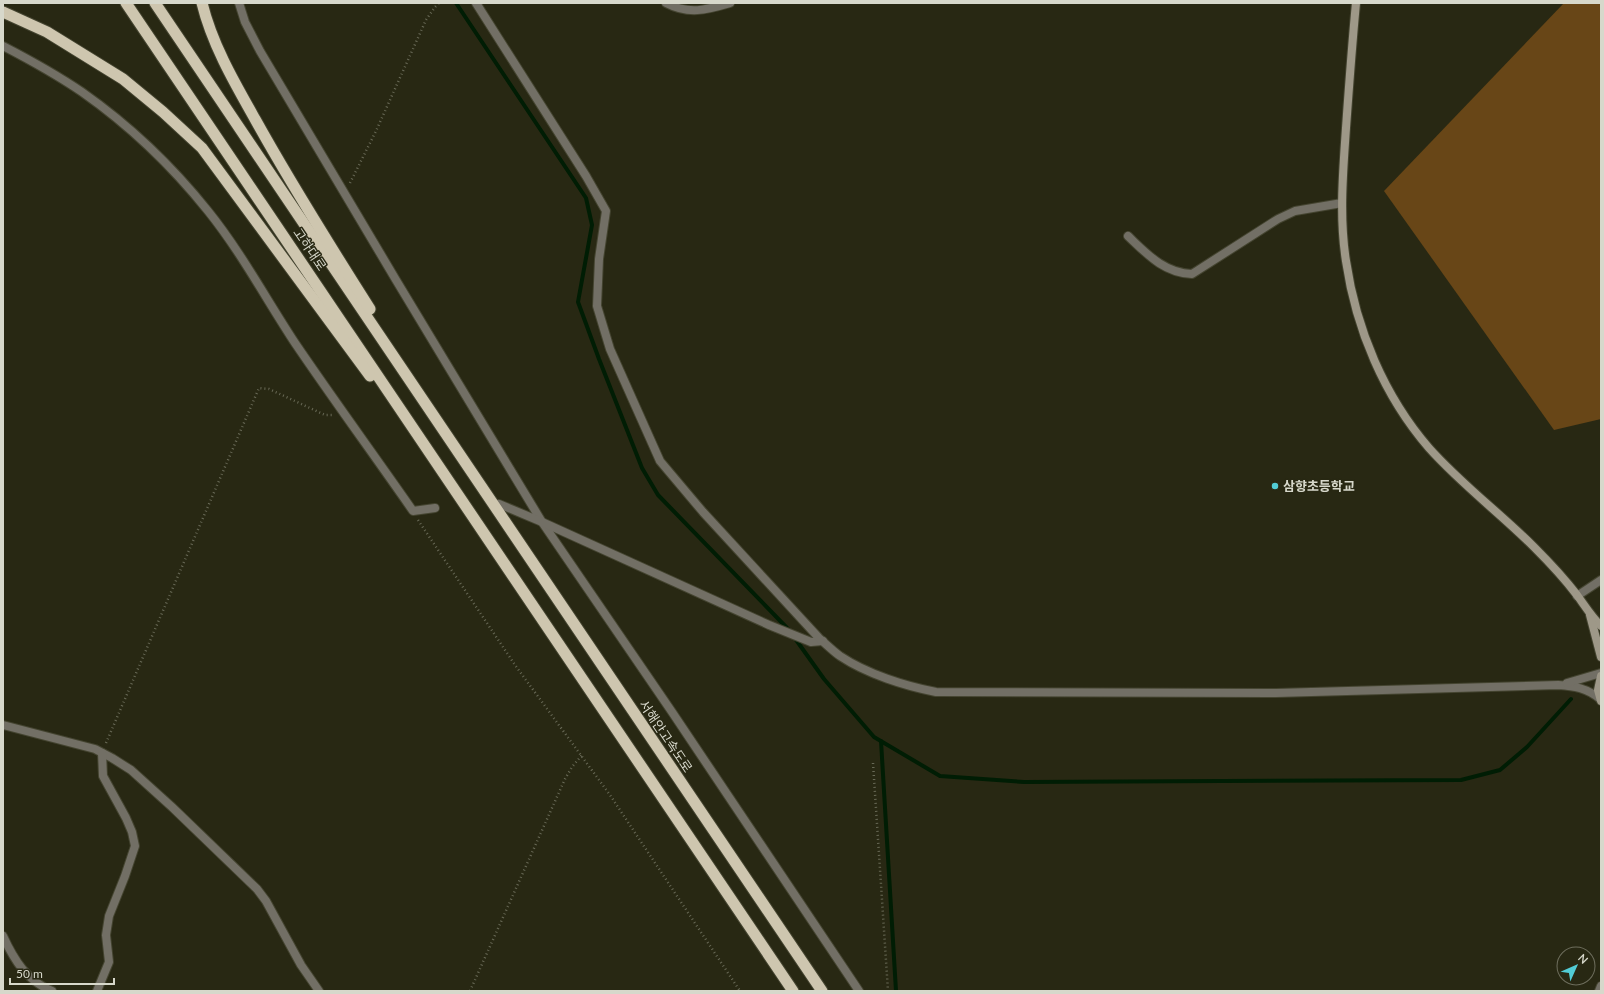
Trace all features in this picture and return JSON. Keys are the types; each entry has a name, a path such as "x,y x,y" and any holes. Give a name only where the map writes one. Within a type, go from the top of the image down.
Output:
{"highway":[{"name":"고하대로","path":"126,3 469,510"},
{"name":"고하대로","path":"155,3 487,496"},
{"path":"202,3 205,16 231,76 286,176 487,496"},
{"path":"3,12 47,32 123,79 163,112 202,148 469,510 793,991"},
{"name":"서해안고속도로","path":"487,496 822,991"}],"main road":[{"path":"1356,3 1342,203 1345,260 1354,300 1364,334 1396,404 1429,448 1457,477 1533,546 1559,573 1601,626"},
{"path":"1590,614 1601,657"},
{"path":"1600,700 1598,690 1601,676"}],"street":[{"path":"239,3 245,22 260,51 542,522 672,712 859,991"},
{"path":"476,3 586,176 606,211 599,259 597,306 610,349 660,461 703,512 823,641 840,656 896,682 936,692 1276,693 1558,685 1577,686 1592,692 1600,700"},
{"path":"666,3 675,8 689,11 703,11 730,3"},
{"path":"3,46 63,80 109,113 152,150 186,185 209,212 232,243 295,343 413,511 435,508"},
{"path":"1128,236 1156,262 1177,272 1192,274 1295,211 1342,203"},
{"path":"499,504 769,625 811,642 823,641"},
{"path":"1577,596 1601,580"},
{"path":"1558,685 1601,673"},
{"path":"3,735 5,726 81,745 102,752 131,770 172,807 257,889 266,901 301,965 319,991"},
{"path":"97,991 109,962 106,935 109,916 125,876 134,846 132,832 126,818 103,776 102,752"},
{"path":"3,936 21,968 33,982 52,991"},
{"path":"1599,991 1601,986"}],"path":[{"path":"344,192 352,180 376,131 426,20 439,3"},
{"path":"102,752 260,388 269,389 325,415 346,414"},
{"path":"413,511 515,665 615,802 740,991"},
{"path":"470,991 565,779 572,767 582,755"},
{"path":"873,763 888,991"}],"shaded area":[{"path":"1564,3 1601,3 1601,419 1554,430 1384,191"}],"waterway":[{"path":"456,3 586,198 592,225 578,302 642,468 658,495 790,631"},
{"path":"794,637 824,679 874,737 940,776 1024,782 1461,780 1500,770 1527,747 1571,699"},
{"path":"881,741 896,991"}],"place":[{"name":"삼향초등학교","path":"1275,486"}]}
